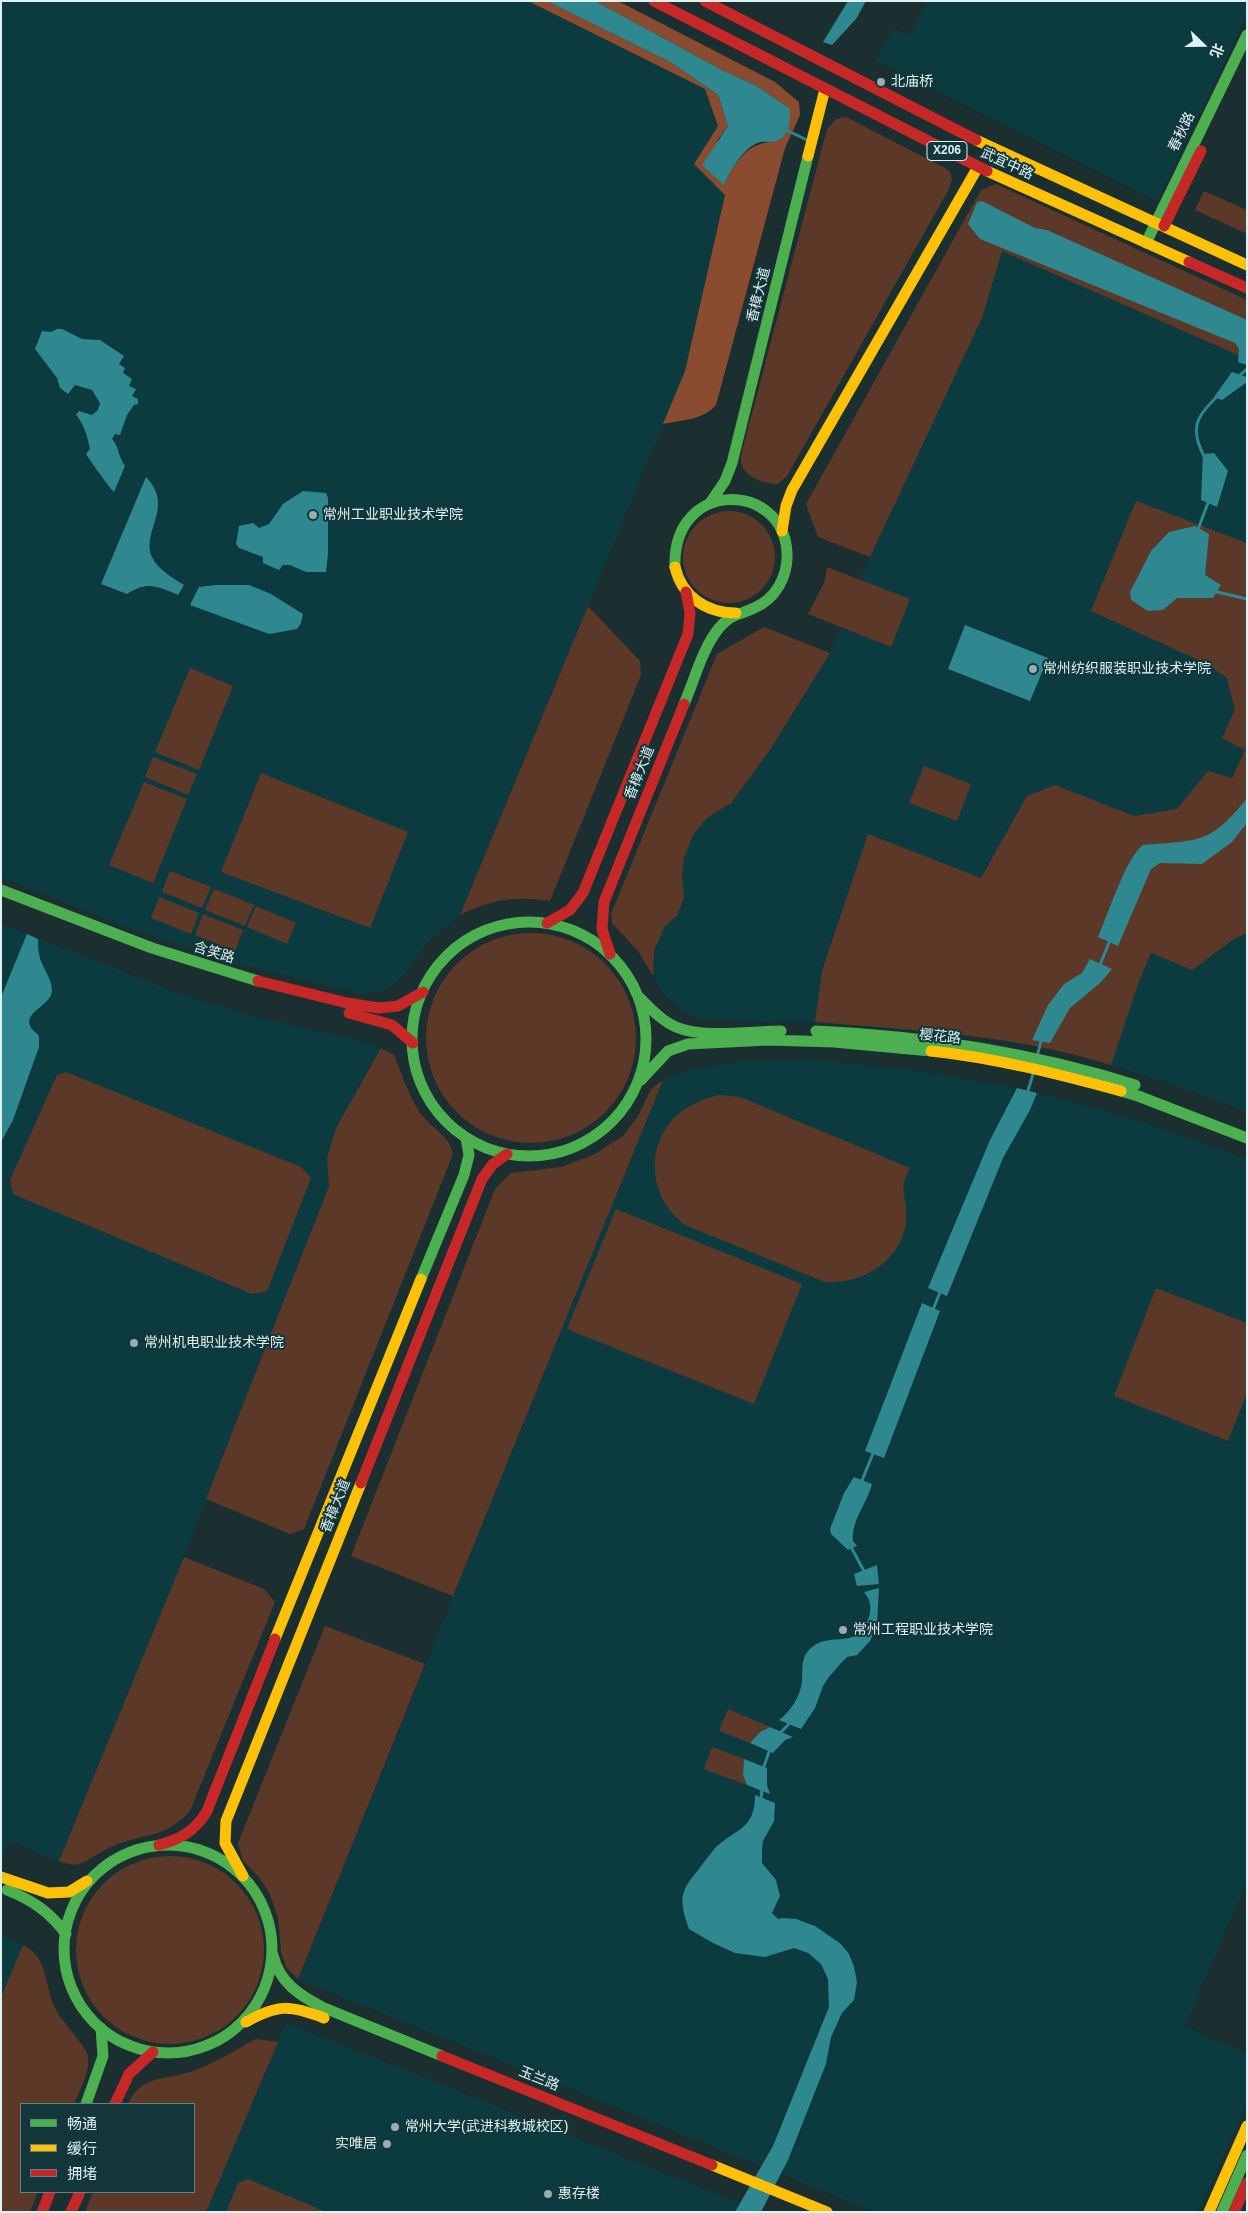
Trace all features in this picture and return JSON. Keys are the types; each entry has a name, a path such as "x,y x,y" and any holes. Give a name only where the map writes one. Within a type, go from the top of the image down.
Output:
{"street":[{"name":"武宜中路","path":"654,1 978,167 1247,288"},
{"name":"武宜中路","path":"704,1 988,146 1247,265"},
{"name":"春秋路","path":"1160,224 1247,35"},
{"name":"春秋路","path":"1146,243 1160,224 1247,55"},
{"name":"香樟大道","path":"710,503 724,481 732,463 826,90"},
{"path":"782,531 786,506 792,490 978,167"},
{"path":"719,499 739,499 757,505 772,516 782,531 788,548 787,567 780,584 769,598 754,608 736,613 718,612 701,605 686,592 676,575 673,556 676,537 686,519 701,506 719,499"},
{"name":"香樟大道","path":"547,923 570,910 583,893 688,634 690,613 686,592"},
{"name":"香樟大道","path":"610,955 602,930 604,902 711,639 736,613"},
{"name":"含笑路","path":"1,890 110,934 178,958 263,984 369,1007 391,1008 408,1002 423,992"},
{"name":"含笑路","path":"1,900 130,951 201,976 389,1023 402,1031 413,1043"},
{"path":"533,921 547,923 580,933 599,944 610,955 619,962 632,982 643,1009 646,1034 645,1057 641,1075 629,1100 613,1120 595,1136 579,1145 564,1151 535,1156 507,1154 484,1147 466,1138 444,1119 424,1090 417,1071 413,1043 415,1014 423,992 427,982 446,957 463,942 480,932 501,925 533,921"},
{"name":"樱花路","path":"637,995 663,1019 678,1028 694,1031 834,1032 914,1038 1132,1084 1247,1127"},
{"name":"樱花路","path":"635,1088 668,1051 688,1044 768,1040 834,1042 1023,1060"},
{"name":"樱花路","path":"1045,1065 1138,1096 1247,1138"},
{"name":"香樟大道","path":"92,1878 112,1862 127,1854 184,1838 199,1826 207,1812 312,1545 464,1175 469,1155 466,1138"},
{"name":"香樟大道","path":"243,1876 225,1843 226,1821 482,1179 493,1164 507,1154"},
{"path":"92,1878 75,1904 66,1934 65,1962 73,1990 87,2014 101,2028 122,2043 153,2052 174,2053 190,2051 215,2042 236,2028 258,2001 266,1986 271,1964 272,1941 267,1918 258,1895 243,1876 224,1861 205,1851 184,1846 159,1845"},
{"path":"1,1877 48,1893 69,1892 92,1878"},
{"path":"1,1888 37,1902 54,1917 66,1934"},
{"name":"玉兰路","path":"272,1941 274,1964 285,1982 299,1996 744,2183"},
{"name":"玉兰路","path":"236,2028 272,2008 293,2006 774,2195 827,2212"},
{"path":"86,2103 103,2056 101,2028"},
{"path":"115,2103 135,2064 153,2052"},
{"path":"1209,2212 1247,2126"},
{"path":"1222,2212 1247,2155"},
{"path":"1234,2212 1247,2183"},
{"path":"42,2212 50,2193"},
{"path":"72,2212 80,2193"},
{"name":"玉兰路","path":"774,2195 805,2212"},
{"path":"1245,2212 1247,2207"}],"shaded area":[{"name":"常州工业职业技术学院","path":"1,1 528,1 705,89 718,126 694,164 725,194 685,371 460,915 427,943 406,973 389,988 366,995 246,966 120,925 1,877"},
{"path":"528,1 547,1 672,63 718,95 728,126 717,141 724,185 743,155 756,145 774,142 789,108 757,86 724,71 595,1 618,1 775,82 799,102 800,115 785,148 716,405 699,417 663,424 685,371 725,195 694,164 718,126 705,89"},
{"path":"927,1 1247,1 1247,16 1157,201 875,61 894,29 911,35"},
{"path":"846,117 945,168 950,172 952,179 949,189 787,476 778,484 767,483 751,476 743,468 741,463 742,451 827,129 836,119"},
{"path":"996,184 1247,300 1247,359 1002,251 982,318 870,557 818,537 806,504 981,190"},
{"path":"1204,191 1247,210 1247,234 1195,210"},
{"name":"常州纺织服装职业技术学院","path":"1002,250 1247,359 1247,1112 1175,1085 1070,1052 967,1035 821,1023 702,1019 684,1012 663,994 653,976 654,951 665,926 677,916 684,897 682,876 684,858 693,835 707,818 731,803 770,750 830,653 870,557 982,318"},
{"path":"1136,501 1247,543 1247,933 1234,939 1192,970 1151,953 1138,984 1111,1065 1075,1055 1002,1040 927,1031 815,1022 822,971 868,834 981,878 1027,796 1055,785 1134,816 1177,809 1208,771 1232,778 1245,750 1222,738 1235,710 1227,678 1207,664 1091,611"},
{"path":"720,511 738,511 755,518 768,531 775,548 775,566 768,583 755,596 738,603 720,603 703,596 690,583 683,566 683,548 690,531 703,518"},
{"path":"827,567 910,599 891,647 808,614 824,583"},
{"path":"588,606 640,661 641,675 550,901 504,900 483,905 460,915"},
{"path":"764,627 830,653 770,750 731,803 707,818 693,835 684,858 682,876 684,897 677,916 665,926 654,951 653,976 638,951 612,923 611,914 717,654"},
{"path":"190,668 233,686 199,770 155,752"},
{"path":"153,757 197,774 188,795 145,777"},
{"path":"924,766 971,784 957,821 909,803"},
{"path":"261,773 408,832 370,928 221,872"},
{"path":"144,782 187,799 153,883 109,865"},
{"path":"170,871 211,887 202,908 162,892"},
{"path":"214,889 254,905 245,926 205,910"},
{"path":"159,897 199,913 191,934 151,918"},
{"path":"256,906 296,923 287,944 247,927"},
{"path":"203,914 243,930 235,951 195,935"},
{"name":"常州机电职业技术学院","path":"1,924 186,996 261,1018 365,1042 381,1048 355,1092 327,1158 329,1186 184,1557 59,1861 10,1841 1,1862"},
{"path":"531,933 551,935 571,941 589,951 605,964 618,980 628,998 634,1018 636,1038 634,1058 628,1078 618,1096 605,1112 589,1125 571,1135 551,1141 531,1143 511,1141 491,1135 473,1125 457,1112 444,1096 434,1078 428,1058 426,1038 428,1018 434,998 444,980 457,964 473,951 491,941 511,935"},
{"path":"381,1048 394,1055 416,1106 427,1121 446,1139 453,1154 304,1529 290,1534 206,1499 329,1186 327,1158 336,1128"},
{"name":"常州工程职业技术学院","path":"806,1059 913,1070 1017,1088 1125,1116 1247,1159 1247,1881 1185,2026 1247,2054 1247,2103 1198,2212 875,2212 298,1979 663,1080 683,1072 726,1063"},
{"path":"66,1072 301,1167 311,1178 267,1291 252,1294 13,1194 10,1180 57,1075"},
{"path":"663,1080 453,1596 351,1556 495,1189 511,1173 561,1167 593,1155 623,1136 638,1116 651,1089"},
{"path":"719,1095 740,1097 910,1168 904,1182 906,1221 903,1235 889,1258 866,1274 853,1279 825,1282 687,1226 675,1216 665,1204 655,1175 658,1145 664,1131 679,1113 695,1103"},
{"path":"616,1209 802,1284 754,1404 567,1329"},
{"path":"1156,1288 1247,1323 1247,1393 1228,1441 1114,1396"},
{"path":"184,1557 264,1589 275,1602 190,1811 181,1820 163,1831 113,1846 82,1863 76,1865 59,1861"},
{"path":"325,1626 425,1664 298,1979 286,1967 281,1952 278,1918 269,1892 257,1875 243,1861 238,1843"},
{"path":"728,1709 770,1727 760,1732 750,1743 719,1731"},
{"path":"712,1747 744,1759 743,1775 747,1785 704,1769"},
{"path":"161,1856 179,1856 197,1860 214,1867 230,1877 243,1890 257,1914 264,1941 264,1959 257,1986 243,2010 230,2023 214,2033 197,2040 179,2044 161,2044 143,2040 126,2033 110,2023 97,2010 87,1994 80,1977 76,1959 76,1941 80,1923 87,1906 97,1890 110,1877 126,1867 143,1860"},
{"path":"1,1936 23,1945 1,1997"},
{"path":"23,1945 38,1957 56,2010 86,2050 88,2059 87,2073 74,2103 20,2103 20,2193 38,2193 30,2212 1,2212 1,1997"},
{"name":"常州大学(武进科教城校区)","path":"286,2023 763,2212 206,2212"},
{"path":"255,2039 278,2042 206,2212 85,2212 93,2193 195,2193 195,2103 129,2103 140,2087 148,2083 193,2071 224,2057"},
{"path":"248,2179 326,2212 226,2212 238,2183"}],"water":[{"path":"547,1 595,1 724,71 757,86 789,108 790,119 788,129 782,138 751,146 733,167 724,185 702,165 728,126 718,95 672,63"},
{"path":"848,1 866,1 856,19 832,45 823,42"},
{"path":"982,201 1035,228 1047,230 1247,320 1247,365 1238,362 1239,349 1235,343 980,239 968,224 977,202"},
{"path":"62,329 82,339 100,340 124,356 119,364 125,368 123,373 132,379 129,386 136,389 132,396 138,399 138,404 134,405 127,415 120,435 115,434 112,439 125,466 114,492 86,454 90,449 88,440 84,427 76,415 79,411 92,415 98,410 100,403 92,390 75,385 68,394 60,388 57,378 35,349 42,331 51,332"},
{"path":"1232,372 1247,377 1247,382 1222,400 1214,397"},
{"path":"1214,453 1228,471 1217,507 1201,500 1203,454"},
{"path":"146,477 158,498 158,509 150,538 152,557 162,570 184,585 178,595 152,586 141,587 127,594 101,584"},
{"path":"303,491 326,493 328,498 328,554 326,572 306,572 290,565 283,565 279,570 263,563 263,557 239,548 236,544 239,526 253,523 259,528 269,524 283,504"},
{"path":"1195,526 1209,534 1205,575 1221,585 1213,598 1177,598 1163,610 1148,611 1131,600 1130,592 1151,551 1169,532"},
{"path":"249,585 271,594 303,614 301,623 297,629 269,634 190,605 199,587"},
{"path":"965,625 1048,658 1030,701 948,669"},
{"path":"1247,798 1247,823 1232,842 1202,864 1160,863 1151,869 1118,946 1098,937 1123,874 1136,852 1143,845 1178,842 1202,837 1213,832 1223,824"},
{"path":"27,934 38,939 40,959 52,986 52,991 47,1001 30,1018 31,1028 39,1036 39,1047 13,1120 1,1142 1,997"},
{"path":"1090,959 1112,969 1100,983 1070,1008 1050,1043 1032,1040 1048,1005 1064,984 1082,973"},
{"path":"1017,1088 1037,1093 1030,1110 1003,1158 947,1296 928,1288 990,1140"},
{"path":"922,1303 940,1311 884,1458 865,1451"},
{"path":"854,1477 872,1484 854,1526 853,1541 857,1546 848,1550 831,1534 830,1529 844,1493"},
{"path":"877,1565 879,1584 857,1586 854,1574"},
{"path":"879,1588 877,1624 870,1641 857,1655 847,1657 829,1677 823,1686 815,1708 801,1729 779,1720 787,1713 797,1699 802,1682 803,1660 810,1649 818,1643 850,1638 864,1628 870,1614 870,1604 864,1592"},
{"path":"770,1727 793,1737 785,1740 773,1753 750,1743 760,1732"},
{"path":"744,1759 767,1768 767,1785 770,1794 747,1785 743,1775"},
{"path":"755,1795 775,1803 774,1821 763,1841 762,1851 762,1863 776,1880 780,1896 772,1913 778,1919 796,1919 815,1926 841,1944 849,1954 857,1982 854,2000 842,2013 831,2037 826,2064 788,2160 761,2212 735,2212 773,2146 829,2007 828,1979 821,1964 808,1953 794,1948 765,1957 735,1953 689,1929 682,1903 684,1890 716,1847 743,1827 748,1821 752,1815"}],"waterway":[{"path":"784,129 807,140"},
{"path":"1238,377 1247,369"},
{"path":"1204,456 1199,446 1196,430 1205,409 1219,395"},
{"path":"1197,532 1209,500"},
{"path":"1213,591 1247,599"},
{"path":"1099,967 1111,938"},
{"path":"1038,1053 1042,1037"},
{"path":"1027,1094 1033,1074"},
{"path":"932,1312 941,1290"},
{"path":"861,1483 874,1451"},
{"path":"850,1545 865,1573"},
{"path":"780,1733 791,1722"},
{"path":"763,1769 770,1749"},
{"path":"761,1801 762,1788"}],"traffic: fast":[{"path":"1146,243 1247,35"},
{"path":"710,503 725,481 732,463 808,156"},
{"path":"675,567 679,538 691,517 708,504 729,500 749,502 768,512 781,529 787,553 783,578 769,599 728,619 713,636 703,655 684,704"},
{"path":"1,890 152,948 258,981"},
{"path":"529,922 552,924 574,931 594,942 612,956 626,974 637,994 644,1016 646,1039 644,1062 637,1084 626,1104 612,1122 594,1136 574,1147 552,1154 529,1156 506,1154 484,1147 464,1136 446,1122 432,1104 421,1084 414,1062 412,1039 414,1016 421,994 432,974 446,956 464,942 484,931 506,924 529,922"},
{"path":"640,998 666,1021 687,1031 714,1034 781,1031"},
{"path":"816,1031 897,1037 977,1048 1057,1063 1135,1085"},
{"path":"641,1080 668,1051 688,1044 768,1040 834,1042 931,1051"},
{"path":"1121,1091 1247,1138"},
{"path":"421,1279 464,1175 469,1155 466,1138"},
{"path":"168,1845 188,1847 208,1853 234,1869 248,1883 264,1909 270,1929 272,1949 270,1969 264,1989 248,2015 234,2029 208,2045 188,2051 168,2053 148,2051 128,2045 102,2029 88,2015 72,1989 66,1969 64,1949 66,1929 72,1909 88,1883 102,1869 128,1853 148,1847 168,1845"},
{"path":"7,1890 25,1898 40,1908 54,1919 66,1934"},
{"path":"273,1955 280,1973 291,1987 322,2007 442,2056"},
{"path":"86,2103 103,2056 101,2028"},
{"path":"1222,2212 1247,2155"}],"traffic: slow":[{"path":"808,156 825,89"},
{"path":"976,140 1247,265"},
{"path":"782,531 786,506 792,490 978,167"},
{"path":"987,171 1189,262"},
{"path":"675,567 683,587 697,601 715,610 736,613"},
{"path":"931,1051 1003,1062 1121,1091"},
{"path":"275,1639 421,1279"},
{"path":"243,1876 225,1843 226,1821 361,1483"},
{"path":"1,1877 48,1893 69,1892 87,1881"},
{"path":"246,2022 267,2012 284,2008 324,2018"},
{"path":"1209,2212 1247,2126"},
{"path":"712,2165 827,2212"}],"traffic: jam":[{"path":"654,1 987,171"},
{"path":"705,1 976,140"},
{"path":"1164,226 1201,151"},
{"path":"1189,262 1247,288"},
{"path":"547,923 570,910 583,893 688,634 690,613 686,592"},
{"path":"610,954 602,929 604,902 684,704"},
{"path":"258,981 347,1003 379,1008 398,1006 423,992"},
{"path":"349,1013 392,1025 413,1043"},
{"path":"361,1483 482,1179 493,1164 507,1154"},
{"path":"159,1845 187,1833 198,1824 207,1811 275,1639"},
{"path":"115,2103 129,2074 153,2052"},
{"path":"442,2056 712,2165"},
{"path":"1234,2212 1247,2183"},
{"path":"42,2212 50,2193"},
{"path":"71,2212 80,2193"}],"place":[{"name":"北庙桥","path":"881,82"},
{"name":"常州工业职业技术学院","path":"313,515"},
{"name":"常州纺织服装职业技术学院","path":"1033,669"},
{"name":"常州机电职业技术学院","path":"134,1343"},
{"name":"常州工程职业技术学院","path":"843,1630"},
{"name":"常州大学(武进科教城校区)","path":"395,2127"},
{"name":"实唯居","path":"387,2144"},
{"name":"惠存楼","path":"548,2194"}]}
